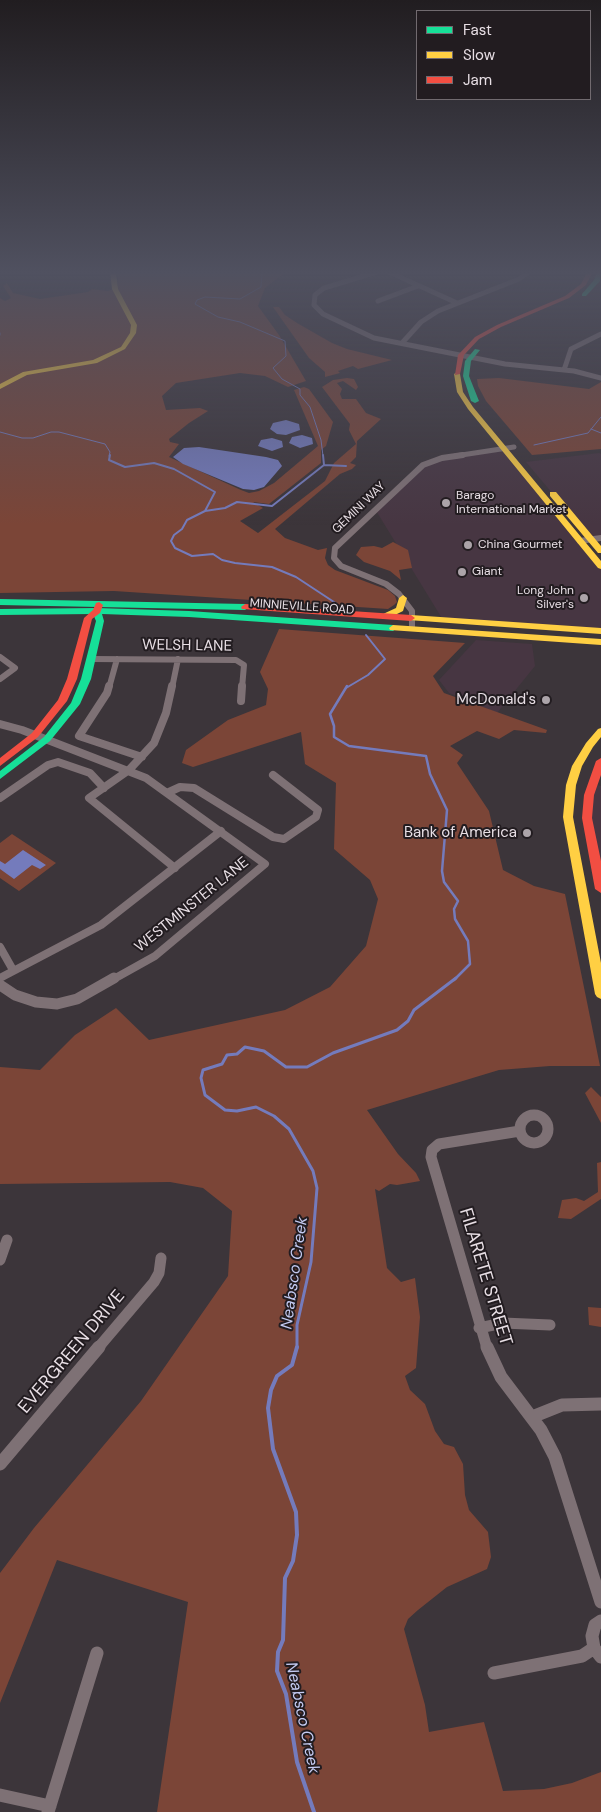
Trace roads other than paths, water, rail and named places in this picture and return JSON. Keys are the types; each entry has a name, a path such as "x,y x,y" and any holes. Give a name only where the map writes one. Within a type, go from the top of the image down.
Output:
{"main road":[{"path":"0,387 26,372 95,362 106,357"},
{"path":"466,357 456,377 460,392 509,448 596,538 601,551"},
{"path":"509,448 601,566"},
{"path":"386,616 400,609 403,598"},
{"name":"MINNIEVILLE ROAD","path":"0,602 413,623 600,639"},
{"name":"MINNIEVILLE ROAD","path":"0,612 98,606 222,605 386,616 413,623"},
{"path":"0,776 47,740 75,704 82,690 101,618 98,606"},
{"path":"0,763 35,735 51,717 67,693 88,618 98,606"},
{"path":"601,731 589,745 577,766 571,786 568,817 601,994"},
{"path":"601,761 589,795 587,818 601,889"}],"street":[{"path":"469,357 519,366 564,370 598,377"},
{"path":"564,370 568,357"},
{"name":"GEMINI WAY","path":"413,623 408,605 403,598 386,584 341,566 334,554 337,545 423,465 442,458 509,448"},
{"path":"580,541 596,538"},
{"path":"0,657 15,668 0,679"},
{"name":"WELSH LANE","path":"91,659 239,661 244,665 241,701"},
{"path":"117,659 107,693 79,736 142,757"},
{"path":"175,868 89,798 128,770 154,742 162,725 178,659"},
{"path":"0,724 128,770 169,792 221,831 101,925 0,978"},
{"path":"0,798 48,765 58,762 90,774 104,788"},
{"path":"169,792 180,786 194,788 273,837 284,839 291,836 316,816 318,810 316,806 273,775"},
{"name":"WESTMINSTER LANE","path":"0,985 15,995 36,1002 56,1004 78,998 155,956 265,864 221,831"},
{"path":"0,947 14,970"},
{"name":"FILARETE STREET","path":"520,1131 436,1145 431,1152 432,1161 479,1328 494,1366 532,1416 555,1457 601,1602"},
{"path":"0,1260 7,1240"},
{"name":"EVERGREEN DRIVE","path":"0,1464 154,1282 159,1273 161,1258"},
{"path":"479,1328 502,1323 550,1324"},
{"path":"532,1416 562,1405 601,1404"},
{"path":"494,1673 598,1653 593,1630 601,1621"},
{"path":"0,1794 49,1809 97,1654"}],"water":[{"path":"286,420 299,424 300,430 286,435 277,434 270,429 273,423"},
{"path":"302,435 312,438 313,444 300,448 289,443 292,437"},
{"path":"272,438 282,441 283,447 272,451 258,446 261,440"},
{"path":"199,447 266,457 278,460 282,466 264,487 254,490 243,489 183,464 173,457 184,448"},
{"path":"23,850 46,865 40,869 32,865 14,879 0,869 0,861 5,864"}],"waterway":[{"path":"285,357 273,368 282,379 300,389 300,395 310,407 321,440 323,456"},
{"path":"591,429 601,417"},
{"path":"534,445 588,433 591,429"},
{"path":"591,429 601,433"},
{"name":"Neabsco Creek","path":"0,432 22,438 33,438 51,432 59,432 105,444 110,452 109,456"},
{"name":"Neabsco Creek","path":"110,455 109,460 125,467 154,463 174,469 215,492 205,511"},
{"path":"323,455 324,465"},
{"path":"205,511 225,508 237,502 272,506 324,465"},
{"path":"324,465 346,466"},
{"name":"Neabsco Creek","path":"205,511 187,520 182,529 174,535 171,541 175,548 192,556 213,554 222,560 235,563 272,567 296,577 337,604"},
{"name":"Neabsco Creek","path":"346,688 368,675 385,659 366,635"},
{"name":"Neabsco Creek","path":"347,686 330,714 334,726 334,737 349,746 426,756 430,774 447,810 442,871 444,882 458,901 454,909 455,919 468,941 470,964 456,978"},
{"name":"Neabsco Creek","path":"297,1347 297,1325 311,1262 317,1188 313,1171 289,1129 274,1116 256,1107 237,1111 225,1110 205,1095 201,1078 203,1070 222,1064 227,1055 237,1054 245,1047 264,1051 286,1067 307,1067 333,1053 397,1030 408,1021 414,1010 456,978"},
{"name":"Neabsco Creek","path":"297,1347 292,1365 277,1376 271,1390 268,1408 273,1449 296,1512 297,1535 293,1561 285,1578 283,1640 278,1652 277,1671 286,1694 297,1762 314,1812"}],"place":[{"name":"Barago International Market","path":"446,503"},
{"name":"China Gourmet","path":"468,545"},
{"name":"Giant","path":"462,572"},
{"name":"Long John Silver's","path":"584,598"},
{"name":"McDonald's","path":"546,700"},
{"name":"Bank of America","path":"527,833"}]}
